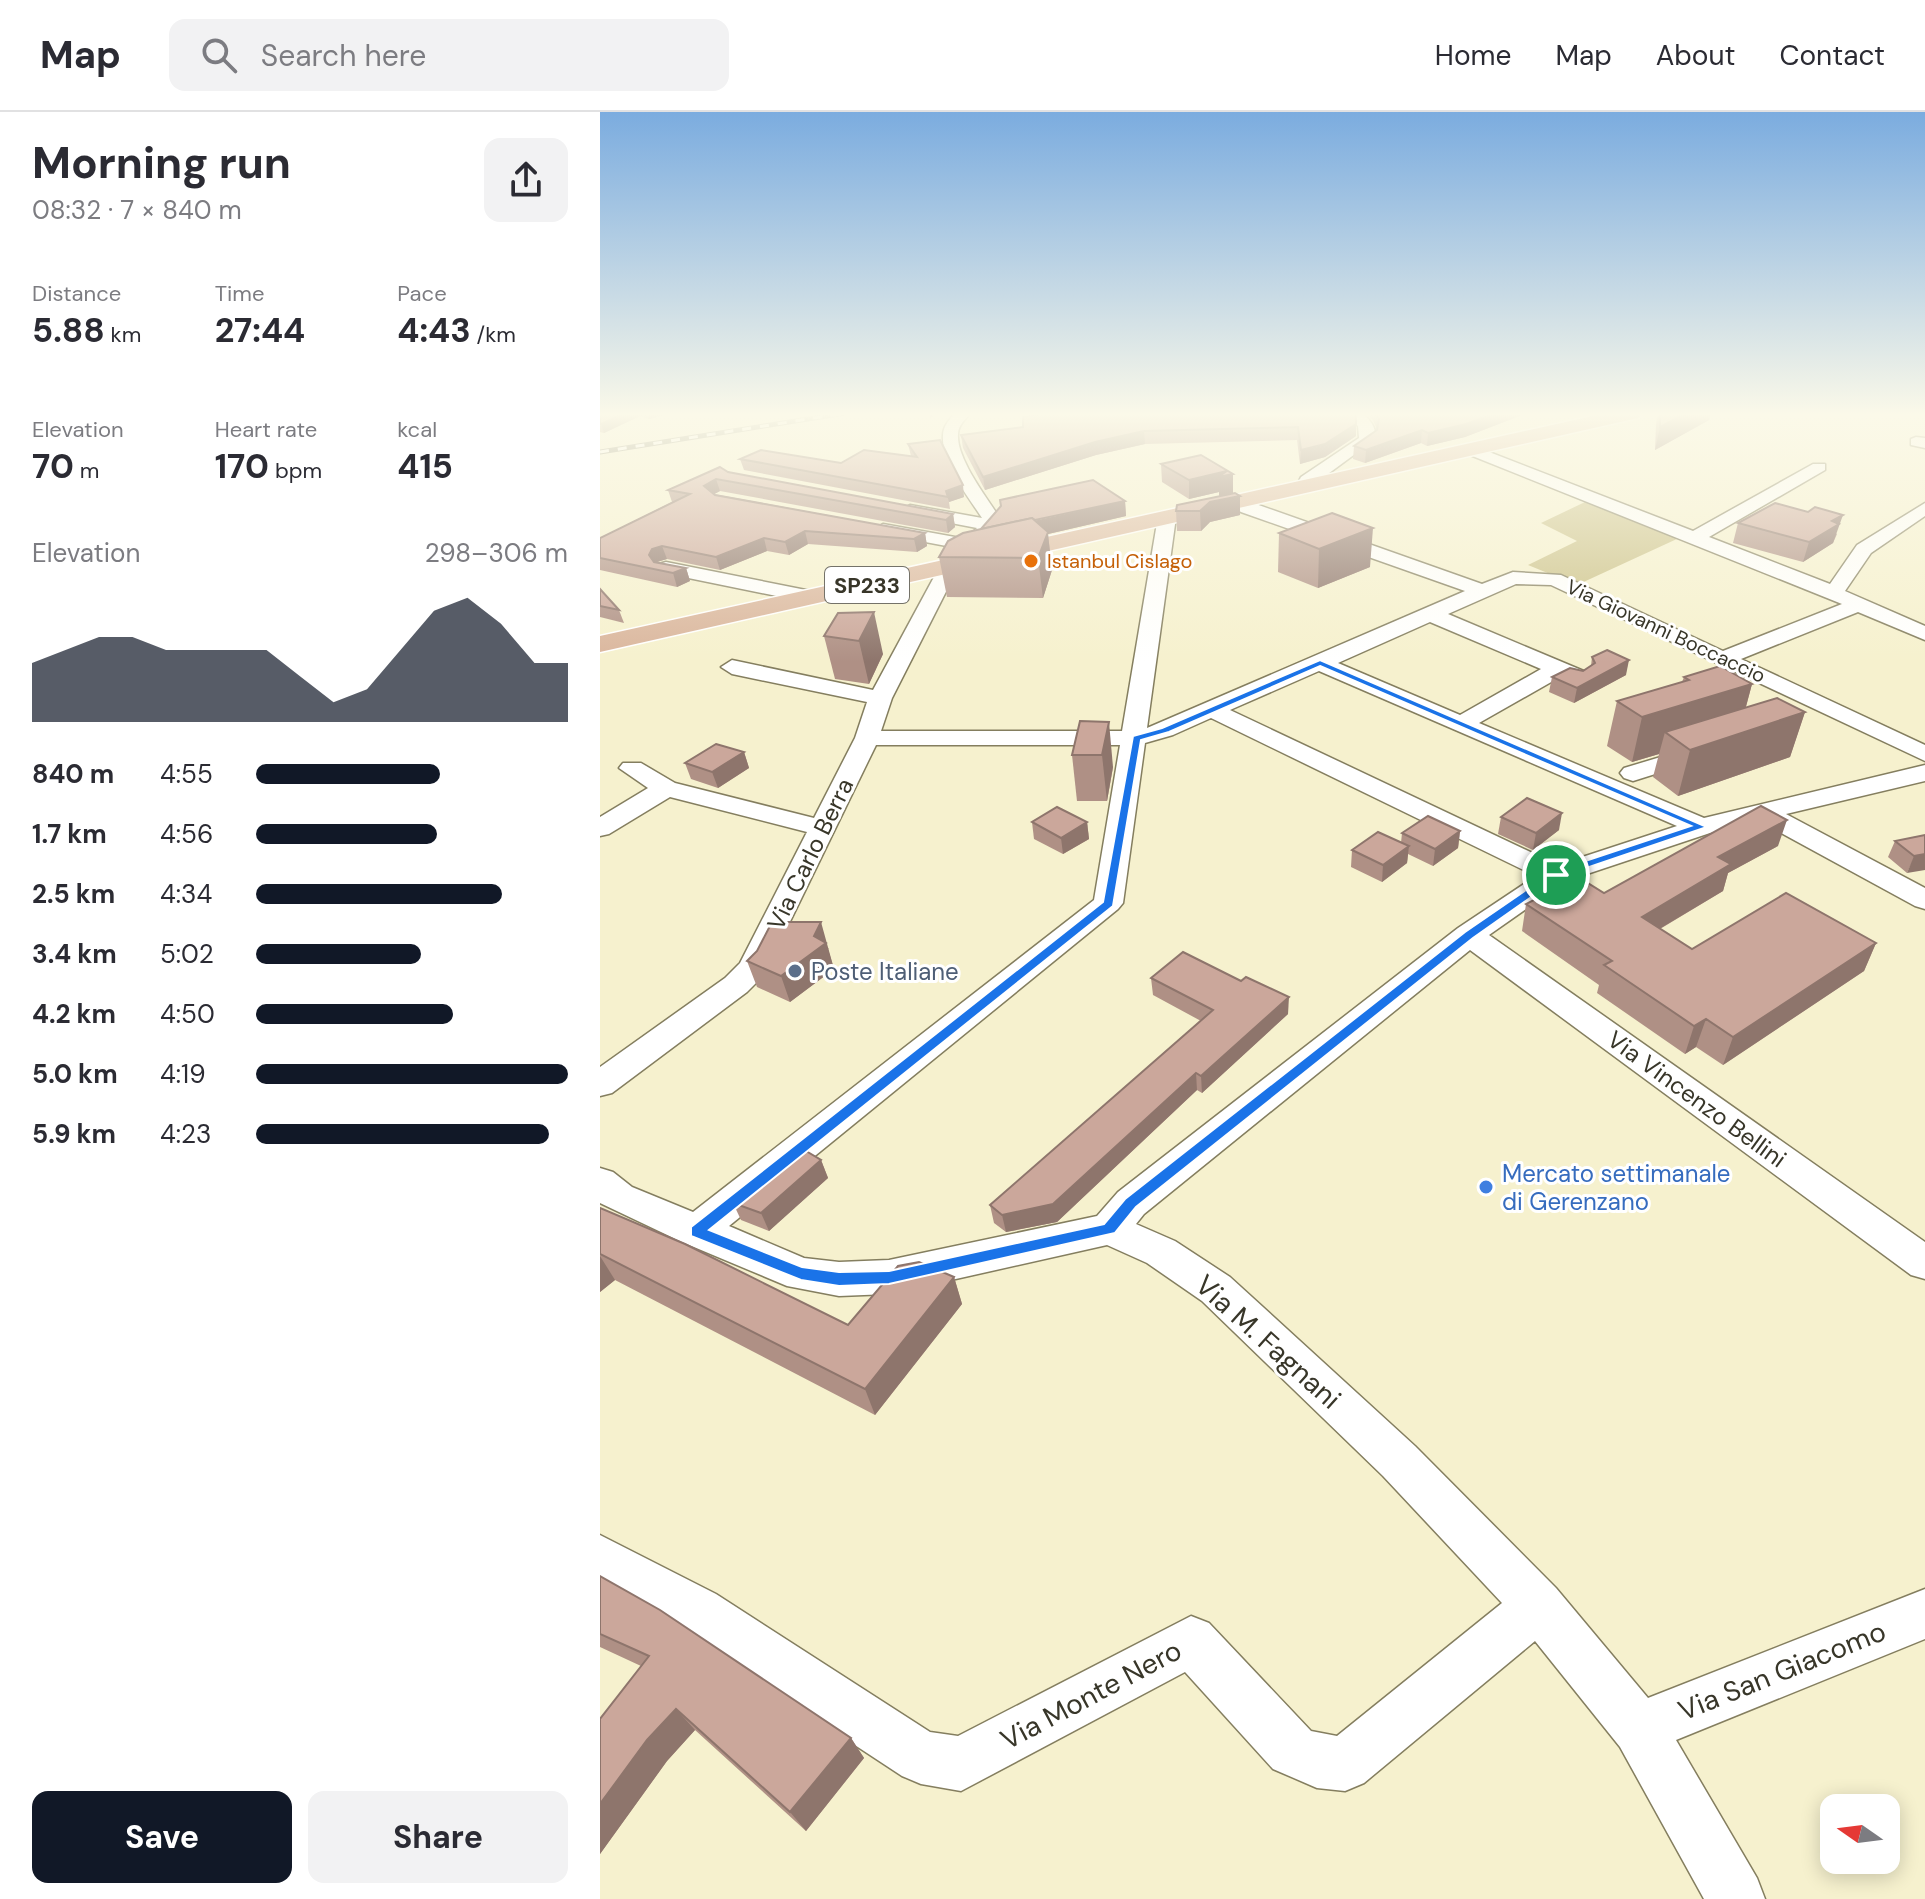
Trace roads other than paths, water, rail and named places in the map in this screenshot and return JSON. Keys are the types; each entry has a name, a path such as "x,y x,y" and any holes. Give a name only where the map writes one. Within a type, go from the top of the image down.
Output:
{"main road":[{"name":"SP233","path":"600,644 950,566 975,552 1133,525 1166,525 1265,495"}],"street":[{"path":"860,525 975,552 992,520 978,495"},
{"path":"1586,495 1834,593 1925,634"},
{"path":"1694,538 1769,495"},
{"path":"1236,502 1483,591"},
{"path":"887,506 990,525"},
{"path":"1834,593 1864,549 1925,508"},
{"path":"696,1231 1108,903 1136,738 1166,525"},
{"name":"Via Carlo Berra","path":"600,1084 736,985 753,968 867,738 880,698 950,566"},
{"path":"666,568 811,597"},
{"name":"Via Giovanni Boccaccio","path":"867,738 1136,738 1165,730 1513,578 1554,579 1925,754"},
{"path":"1724,658 1857,605"},
{"path":"1430,614 1568,673 1462,723"},
{"path":"1320,663 1701,827"},
{"path":"732,667 880,698"},
{"path":"1804,718 1833,709"},
{"path":"1212,710 1556,875"},
{"path":"1633,773 1719,746"},
{"path":"632,768 666,788 822,828"},
{"path":"606,1197 801,1274 839,1279 889,1277 1109,1229 1131,1203 1469,935 1556,875 1701,827 1925,773"},
{"path":"600,828 666,788"},
{"path":"1760,811 1925,900"},
{"name":"Via Vincenzo Bellini","path":"1469,935 1925,1263"},
{"name":"Via M. Fagnani","path":"1109,1229 1161,1252 1216,1289 1399,1461 1538,1606 1639,1728 1736,1899"},
{"name":"Via Monte Nero","path":"600,1559 698,1612 921,1757 961,1764 1191,1641 1292,1750 1317,1761 1345,1764 1538,1606"},
{"name":"Via San Giacomo","path":"1639,1728 1925,1614"}],"place":[{"name":"Istanbul Cislago","path":"1031,561"},
{"name":"Poste Italiane","path":"795,971"},
{"name":"Mercato settimanale di Gerenzano","path":"1486,1187"}]}
